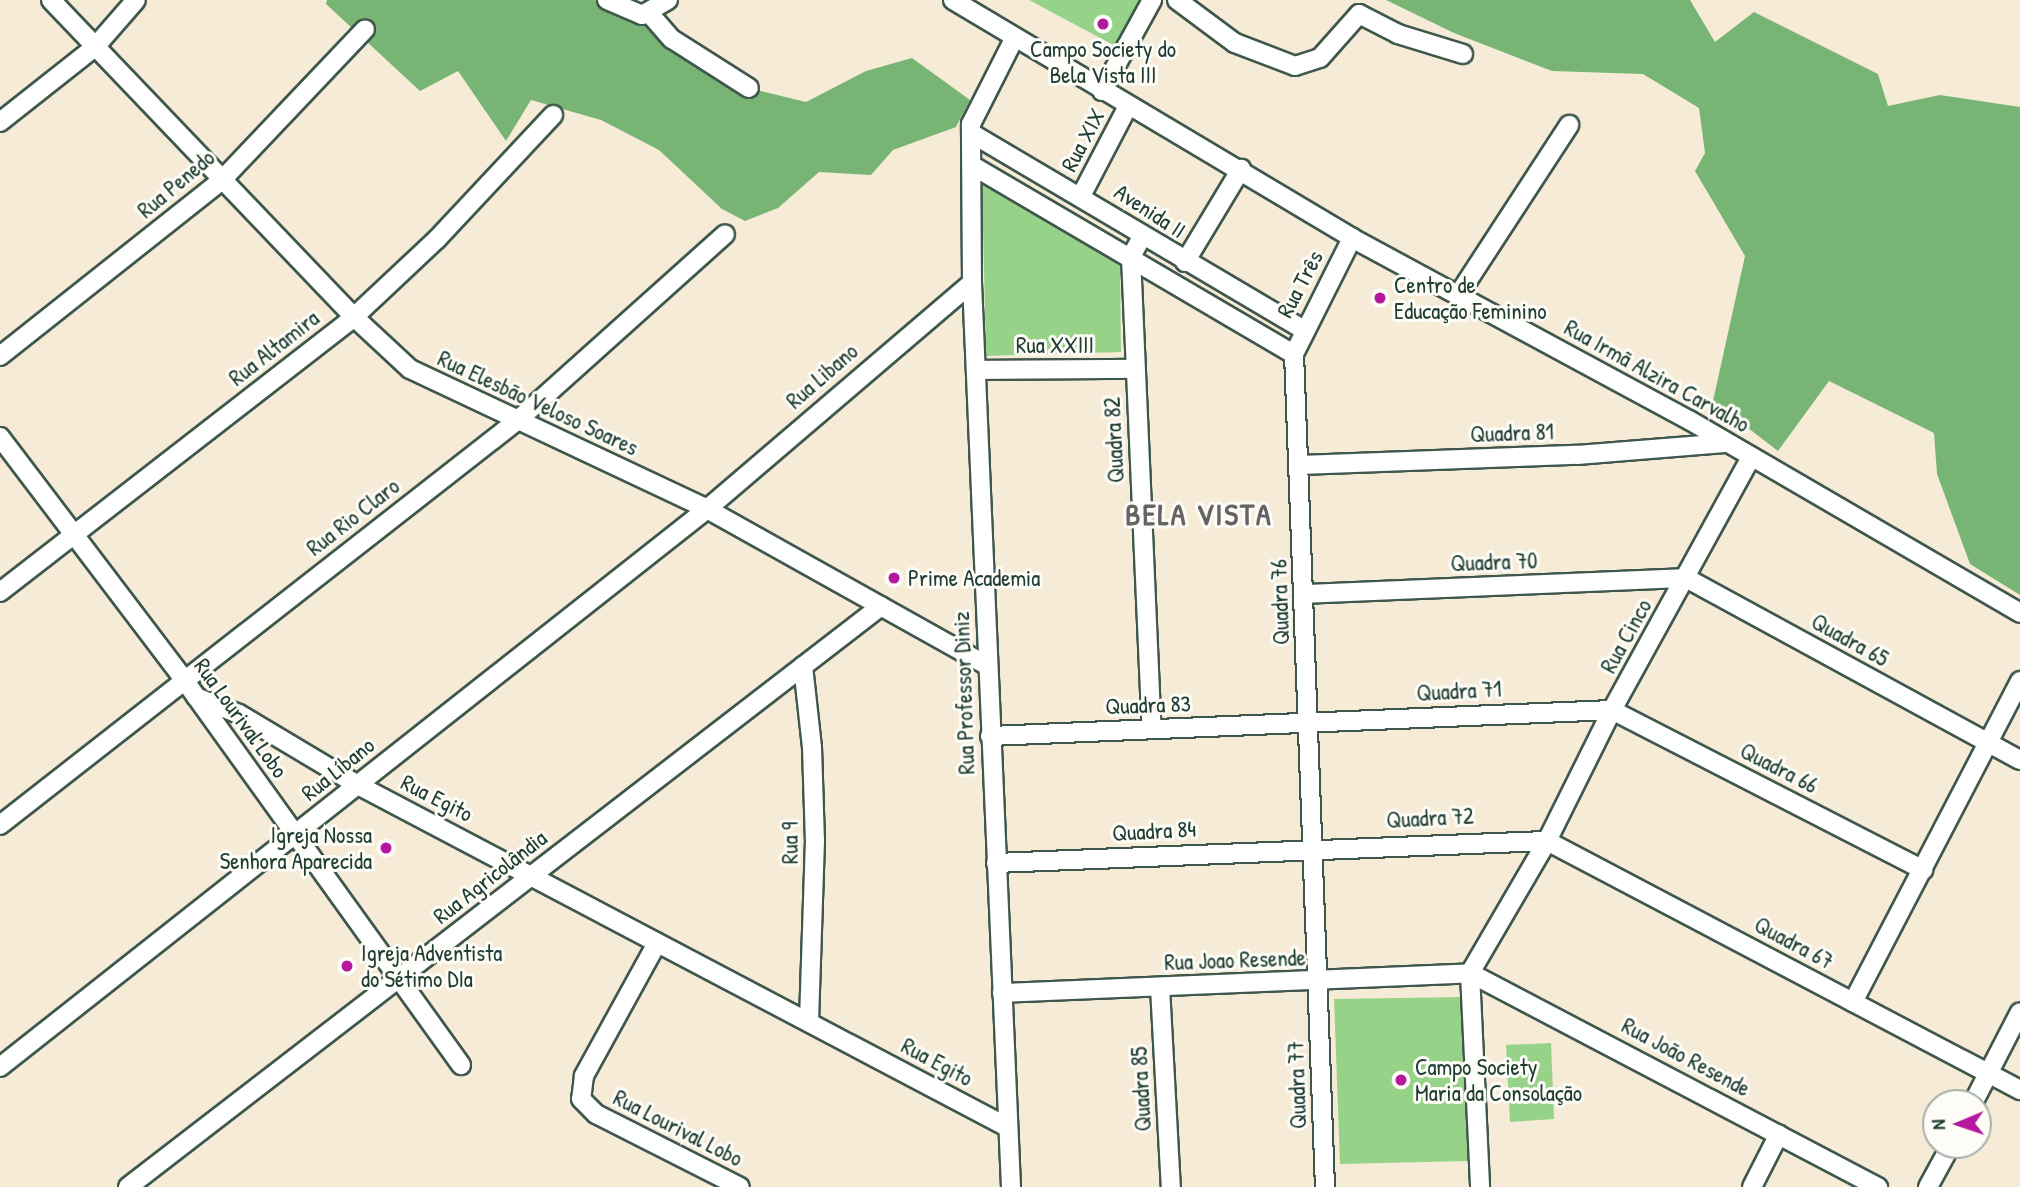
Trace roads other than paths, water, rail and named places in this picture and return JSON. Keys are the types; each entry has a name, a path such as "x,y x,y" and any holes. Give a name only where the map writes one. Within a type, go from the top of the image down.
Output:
{"street":[{"name":"Rua Elesbão Veloso Soares","path":"51,0 221,181 354,317 410,369 707,509 988,666"},
{"path":"0,122 95,47 136,0"},
{"path":"607,0 632,13 649,13 668,0"},
{"name":"Rua Irmã Alzira Carvalho","path":"956,0 1102,91 1241,169 1352,238 1459,294 1751,457 2020,613"},
{"path":"1102,91 1152,0"},
{"path":"1177,0 1235,43 1295,66 1320,58 1359,14 1398,34 1463,54"},
{"path":"649,13 672,39 749,88"},
{"name":"Rua Penedo","path":"0,356 221,181 365,29"},
{"name":"Rua Professor Diniz","path":"1011,1187 972,284 971,133 972,118 988,82 1014,38"},
{"name":"Rua XIX","path":"1081,196 1128,106"},
{"name":"Rua Altamira","path":"0,592 354,317 437,239 553,115"},
{"path":"1459,294 1569,125"},
{"name":"Avenida II","path":"971,133 1081,196 1185,262 1303,329"},
{"name":"Avenida II","path":"973,166 1294,354"},
{"path":"1185,262 1241,169"},
{"name":"Rua Rio Claro","path":"0,825 517,420 725,234"},
{"path":"1131,257 1143,235"},
{"name":"Rua Três","path":"1294,354 1303,329 1352,238"},
{"name":"Quadra 82","path":"1131,257 1152,729"},
{"name":"Rua Libano","path":"707,509 972,284"},
{"name":"Quadra 76","path":"1294,354 1308,724"},
{"name":"Rua XXIII","path":"976,370 1135,369"},
{"name":"Rua Lourival Lobo","path":"0,437 72,537 185,681 461,1065"},
{"name":"Quadra 81","path":"1300,465 1577,455 1725,443"},
{"name":"Rua Cinco","path":"1470,973 1547,841 1612,710 1751,457"},
{"name":"Rua Líbano","path":"0,1067 707,509"},
{"name":"Quadra 70","path":"1304,594 1686,578"},
{"name":"Quadra 65","path":"1686,578 2020,760"},
{"name":"Rua Agricolândia","path":"128,1187 881,606"},
{"name":"Rua 9","path":"803,666 812,747 815,840 809,1021"},
{"path":"1853,1002 1990,744 2020,681"},
{"name":"Rua Egito","path":"196,697 239,714 356,784 1007,1127"},
{"name":"Quadra 71","path":"1308,724 1612,710"},
{"name":"Quadra 66","path":"1612,710 1923,870"},
{"path":"1308,724 1314,848"},
{"name":"Quadra 83","path":"990,736 1308,724"},
{"name":"Quadra 72","path":"1314,848 1547,841"},
{"name":"Quadra 67","path":"1547,841 2020,1090"},
{"name":"Quadra 84","path":"996,863 1314,848"},
{"name":"Quadra 77","path":"1314,848 1325,1187"},
{"name":"Rua Lourival Lobo","path":"657,943 584,1076 581,1099 589,1110 740,1187"},
{"path":"1470,973 1480,1187"},
{"name":"Rua Joao Resende","path":"1002,993 1319,982 1470,973"},
{"name":"Rua João Resende","path":"1470,973 1878,1187"},
{"name":"Quadra 85","path":"1160,987 1171,1187"},
{"path":"1980,1089 2020,1012"},
{"path":"1752,1187 1779,1134"},
{"path":"1928,1187 1943,1159"}],"place":[{"name":"Campo Society do Bela Vista III","path":"1103,24"},
{"name":"Centro de Educação Feminino","path":"1380,298"},
{"name":"Prime Academia","path":"894,578"},
{"name":"Igreja Nossa Senhora Aparecida","path":"386,848"},
{"name":"Igreja Adventista do Sétimo DIa","path":"347,966"},
{"name":"Campo Society Maria da Consolação","path":"1401,1080"}],"district":[{"name":"BELA VISTA","path":"1199,514"}]}
